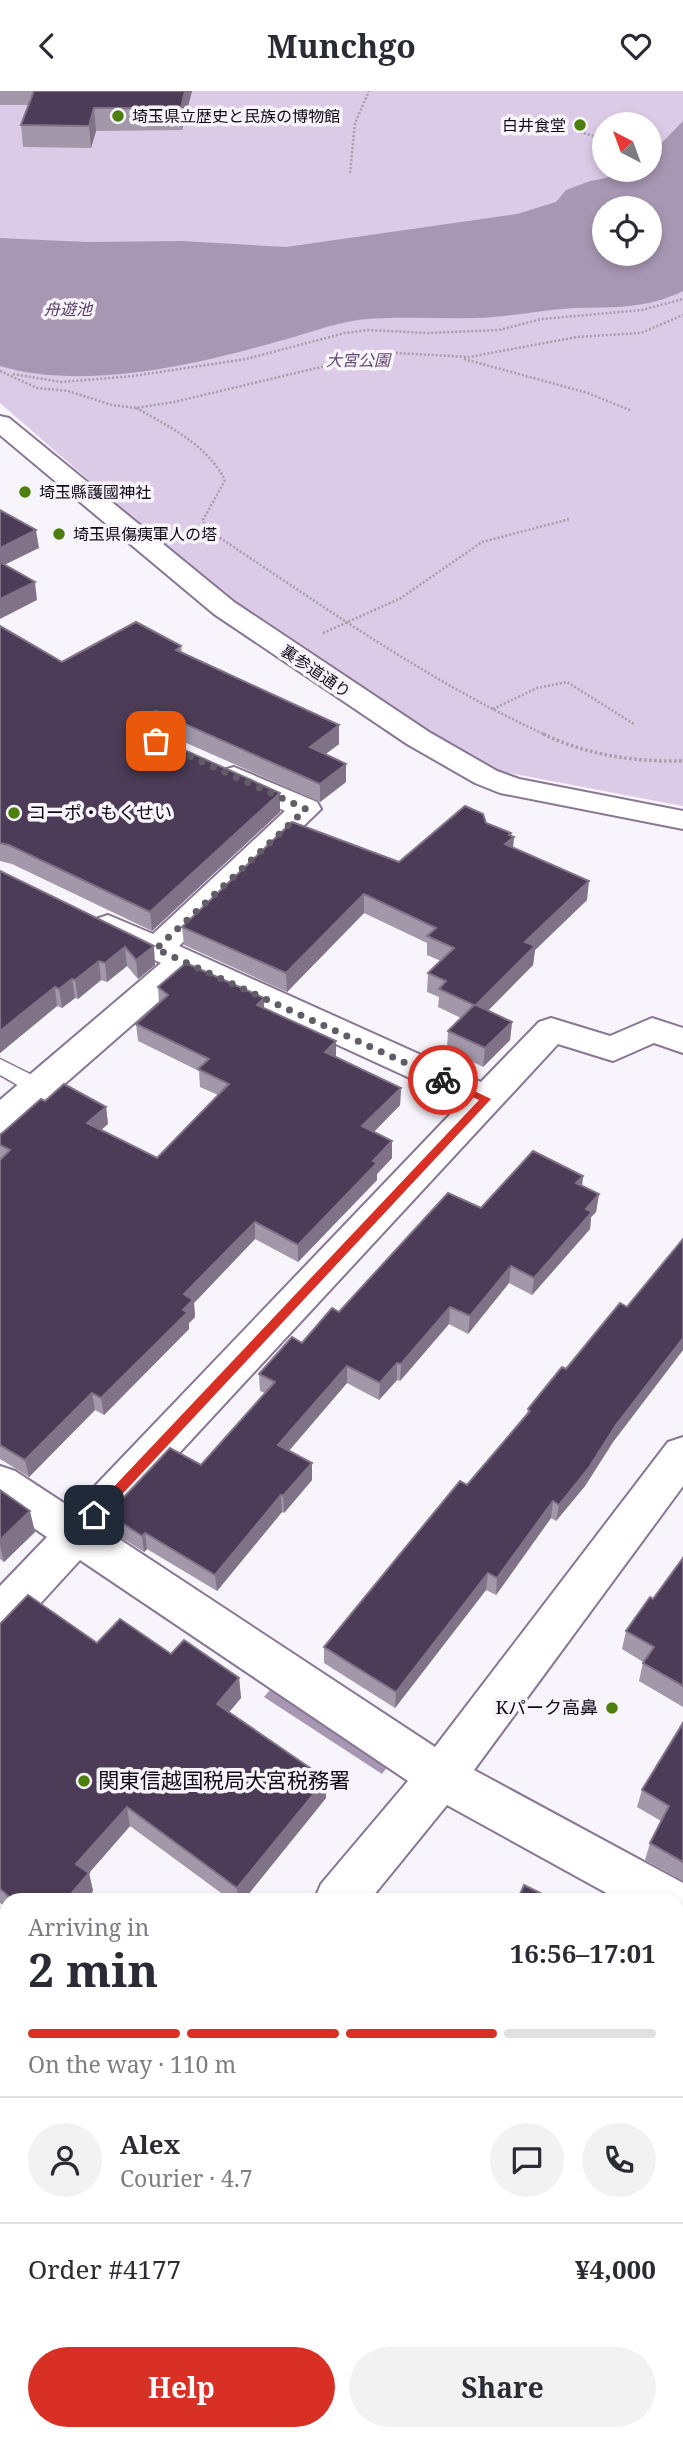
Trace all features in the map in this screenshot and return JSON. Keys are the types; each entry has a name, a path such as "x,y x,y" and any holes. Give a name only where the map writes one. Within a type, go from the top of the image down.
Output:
{"street":[{"name":"裏参道通り","path":"0,423 224,608 399,726 486,777 511,787 683,820"},
{"path":"0,1121 39,1087 169,956 306,809 206,763"},
{"path":"84,914 169,956 486,1099"},
{"path":"0,1616 551,1030 613,1049 652,1030 683,1041"},
{"path":"345,1893 441,1777 683,1454"},
{"path":"0,1483 441,1777 654,1893"}],"lane":[{"path":"0,1066 39,1087"}],"path":[{"path":"350,173 353,161 353,122 369,91"},
{"path":"580,132 592,136"},
{"path":"9,374 61,382 133,376 246,359 368,330 428,333 499,330 542,319 642,310 683,299"},
{"path":"460,358 577,337 640,333 683,315"},
{"path":"0,371 37,388 68,391 112,405 136,408 174,402 363,357 396,353 460,358 577,390 632,411"},
{"path":"136,408 176,431 220,467 225,480 203,520 205,528 267,572 372,639 492,709 570,747 654,764 683,761"},
{"path":"286,650 411,591 482,542 570,519"},
{"path":"492,709 537,688 567,682 634,724"}],"green space":[{"name":"大宮公園","path":"0,91 683,91 683,806 493,770 433,738 231,604 0,403"}],"water":[{"name":"舟遊池","path":"683,121 683,291 656,301 630,306 562,309 487,317 358,320 210,359 139,372 67,376 0,366 0,238 87,242 182,241 286,247 517,214 556,202 566,190 590,181 662,182 662,143"},
{"path":"274,1685 391,1762 382,1774 264,1697"}],"building":[{"path":"34,91 185,91 181,108 94,108 89,126 21,125"},
{"path":"0,510 36,530 0,548"},
{"path":"0,562 35,582 0,599"},
{"path":"136,622 181,646 176,650 339,725 310,747 346,764 320,784 156,711 141,715 137,724 142,731 280,793 150,912 0,843 0,626 62,662"},
{"path":"465,806 483,814 486,823 511,833 509,835 514,837 505,844 589,881 525,942 535,946 476,1005 512,1022 485,1048 448,1031 474,1005 439,989 446,981 428,973 454,948 427,936 436,928 364,894 286,973 182,927 292,822 399,862"},
{"path":"0,871 154,946 136,960 125,947 105,963 99,961 75,980 72,979 59,989 55,987 0,1031"},
{"path":"186,963 264,998 257,1005 336,1041 325,1052 401,1088 362,1126 392,1141 373,1161 377,1163 298,1245 255,1222 184,1294 193,1300 183,1310 188,1312 101,1398 92,1393 25,1460 0,1445 0,1160 10,1150 0,1145 0,1135 41,1099 45,1101 64,1084 106,1107 87,1123 157,1158 229,1084 198,1069 209,1059 136,1024 168,995 158,987"},
{"path":"533,1151 583,1176 576,1183 599,1194 586,1209 592,1212 534,1278 511,1266 470,1316 450,1307 401,1364 397,1363 380,1383 347,1366 278,1445 312,1463 283,1496 281,1495 215,1575 145,1533 142,1536 108,1514 170,1448 201,1465 275,1382 259,1374 292,1337 302,1343 332,1308 339,1312 448,1193 481,1208"},
{"path":"683,1239 683,1338 616,1425 588,1469 559,1505 553,1501 497,1578 488,1573 396,1692 324,1647 460,1481 467,1485 530,1411 528,1409 562,1367 566,1369 620,1303 627,1307"},
{"path":"0,1490 30,1511 0,1540"},
{"path":"683,1558 683,1686 643,1663 654,1647 626,1631"},
{"name":"関東信越国税局大宮税務署","path":"28,1595 97,1643 120,1619 171,1654 184,1640 239,1678 217,1704 326,1779 237,1888 127,1807 76,1864 89,1873 72,1893 5,1893 0,1889 0,1624"},
{"path":"683,1723 683,1862 650,1843 669,1806 642,1790"},
{"path":"524,1885 540,1893 520,1893"}],"way so far":[{"path":"156,741 306,809 156,949 443,1080"}],"place":[{"name":"埼玉県立歴史と民族の博物館","path":"118,116"},
{"name":"白井食堂","path":"580,125"},
{"name":"埼玉縣護國神社","path":"25,492"},
{"name":"埼玉県傷痍軍人の塔","path":"59,534"},
{"name":"コーポ・もくせい","path":"14,813"},
{"name":"Kパーク高鼻","path":"612,1708"},
{"name":"関東信越国税局大宮税務署","path":"84,1781"}],"route":[{"path":"94,1515 486,1099 443,1080"}]}
